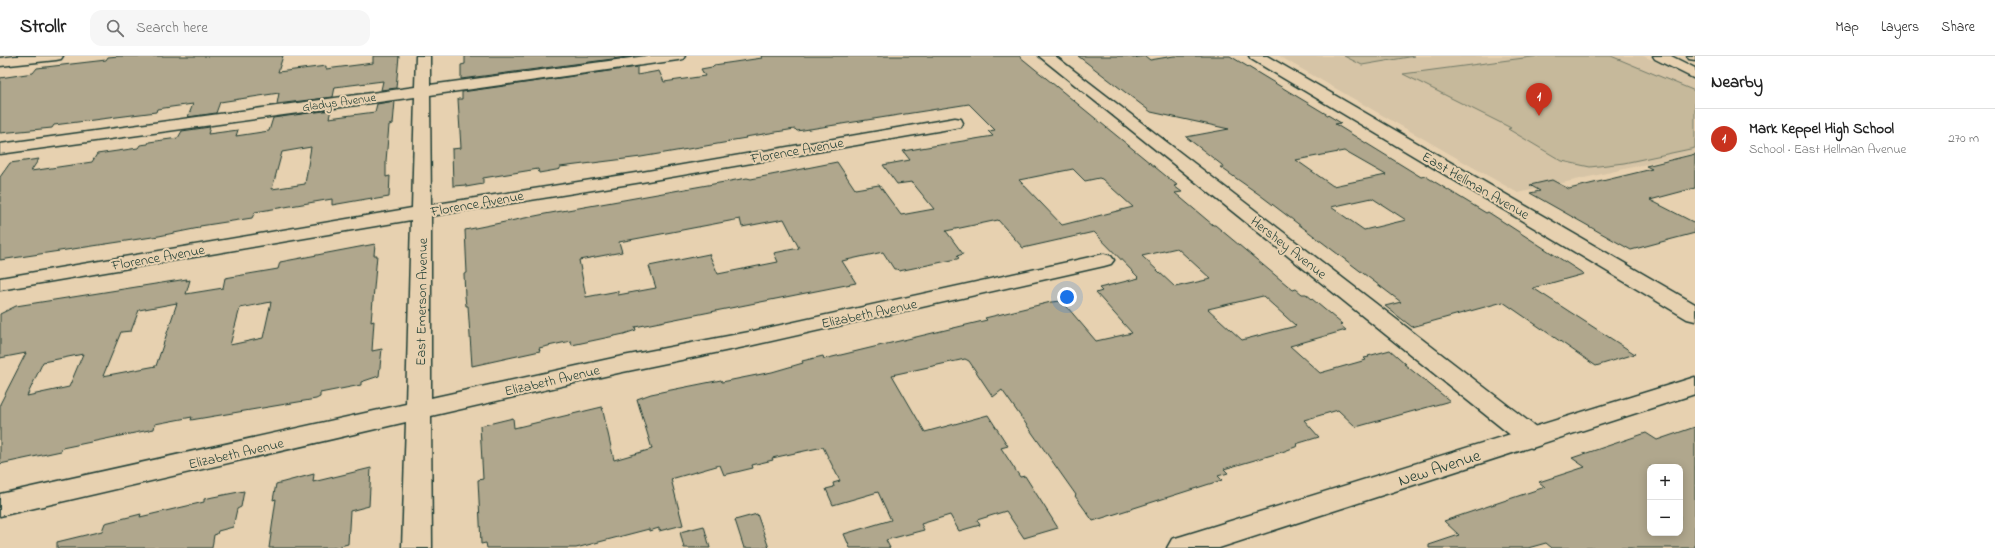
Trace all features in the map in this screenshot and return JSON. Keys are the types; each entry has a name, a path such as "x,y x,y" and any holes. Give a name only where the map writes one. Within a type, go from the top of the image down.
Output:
{"main road":[{"path":"0,62 56,56"},
{"name":"East Emerson Avenue","path":"417,548 423,56"},
{"name":"Gladys Avenue","path":"0,149 678,56"},
{"name":"Hershey Avenue","path":"1046,56 1532,438"},
{"name":"East Hellman Avenue","path":"1256,56 1695,314"},
{"path":"1660,56 1695,74"},
{"path":"1669,56 1695,66"},
{"name":"Florence Avenue","path":"0,284 533,193 642,177 955,122"},
{"name":"Elizabeth Avenue","path":"0,505 419,410 1104,260"},
{"name":"New Avenue","path":"1182,548 1695,385"}],"shaded area":[{"path":"1279,56 1643,56 1695,78 1695,153 1518,193"},
{"path":"1344,56 1415,56 1362,65"},
{"path":"1539,56 1611,56 1695,91 1695,148 1624,163 1590,167 1562,161 1508,129 1511,128 1403,74"}],"building":[{"path":"283,56 278,72 326,66 326,69 373,63 373,56 399,56 396,88 381,90 383,81 335,87 333,97 277,104 279,93 220,102 216,113 188,117 193,104 157,109 156,112 54,125 52,128 0,133 0,78 33,73 37,68 106,60 108,57"},
{"path":"465,56 635,56 461,79 461,65 465,64"},
{"path":"761,56 1019,56 1177,185 1174,186 1182,192 1175,193 1213,225 1215,225 1293,290 1296,289 1302,294 1306,294 1342,324 1340,325 1346,330 1290,346 1320,373 1366,360 1364,358 1369,357 1368,356 1390,350 1406,364 1404,364 1450,401 1356,427 1338,410 1304,420 1319,437 1296,444 1298,446 1282,452 1224,469 1228,473 1218,476 1222,480 1093,521 1002,390 993,397 969,361 965,359 892,375 925,432 988,415 1008,446 1001,448 1020,477 1025,476 1058,528 1024,538 1006,511 977,520 980,525 959,531 950,515 921,524 924,530 886,540 890,548 850,548 844,534 891,520 878,492 833,505 826,489 834,487 833,483 840,481 823,447 772,458 773,460 752,465 753,468 724,475 720,465 671,479 683,525 659,531 659,528 649,531 649,529 576,548 487,548 486,543 481,544 478,480 483,479 480,426 513,418 514,428 602,407 614,460 652,449 637,399 651,394 721,380 722,382 772,372 803,363 802,361 823,356 824,359 987,320 985,318 1051,302 1062,301 1096,341 1132,333 1096,293 1102,291 1099,288 1139,278 1094,232 1023,248 998,220 946,231 963,254 957,256 959,258 957,259 899,271 894,269 883,252 842,261 856,283 635,327 636,330 624,334 572,345 571,341 539,348 540,351 472,366 468,306 466,306 465,296 464,274 467,273 465,230 545,214 747,178 751,179 837,162 855,189 879,185 901,215 934,209 912,182 897,184 883,165 910,160 903,151 993,136 988,131 995,130 969,104 797,131 795,129 745,137 746,138 728,141 729,142 641,157 560,167 560,169 539,173 538,169 483,178 483,184 466,187 466,185 453,186 452,149 461,148 458,99 462,99 462,92 637,67 637,75 659,71 664,82 705,76 701,69 712,67 714,65 762,58","holes":["1073,169 1085,181 1099,178 1102,179 1133,207 1062,225 1019,180","740,219 742,227 784,219 799,248 774,253 778,262 718,274 709,254 649,266 656,288 618,295 618,291 586,297 579,260 622,252 619,242","1177,248 1211,279 1175,287 1142,256","1263,296 1296,326 1242,340 1208,309"]},
{"path":"1078,56 1130,56 1133,58 1145,56 1150,60 1174,56 1230,56 1341,123 1335,124 1421,177 1425,176 1486,213 1488,212 1584,274 1533,288 1635,354 1596,366 1503,302 1412,327 1385,306 1401,302 1260,195 1220,167 1223,167 1186,137 1229,129 1151,112","holes":["1344,151 1386,175 1333,186 1296,160","1372,198 1406,220 1364,230 1331,207"]},
{"path":"395,101 393,124 389,125 386,161 386,177 390,176 389,197 371,200 372,198 332,205 332,199 255,212 252,218 200,226 199,228 159,236 0,260 0,177 10,163 39,159 31,171 92,162 97,154 138,148 140,145 148,144 149,142 178,138 182,131 210,127 208,134 238,130 236,136 269,131 273,118 331,110 329,118 375,112 377,104","holes":["311,147 305,184 272,189 282,152"]},
{"path":"1695,154 1695,188 1650,200 1695,223 1695,233 1631,250 1530,193 1540,191 1530,185 1552,180 1569,189 1652,169 1646,166"},
{"path":"375,244 374,255 377,255 371,322 374,321 372,351 382,349 379,376 361,382 361,385 320,393 320,397 316,399 191,420 192,417 155,424 154,429 62,448 61,451 0,464 0,404 26,353 0,358 0,314 16,306 187,279 186,281 190,280 186,294 223,288 225,278 278,269 280,262","holes":["271,302 263,338 230,345 240,308","177,303 156,366 103,376 121,332 131,331 139,310","83,354 69,387 27,396 43,362"]},
{"path":"1695,427 1695,548 1552,548 1546,543 1528,548 1429,548 1429,545 1459,535 1444,521 1545,487 1539,482 1585,467 1572,458 1646,433 1657,440"},
{"path":"371,468 369,506 350,511 348,544 332,548 269,548 276,499 273,500 276,484 314,474 313,482"},
{"path":"244,491 241,507 237,509 233,527 218,531 217,534 214,535 212,548 57,548 57,542 102,531 105,523 141,514 140,517 204,502 204,499"},
{"path":"757,514 769,548 744,548 735,520"},
{"path":"704,526 710,548 684,548 680,532"}],"place":[{"name":"Mark Keppel High School","path":"1539,116"}]}
